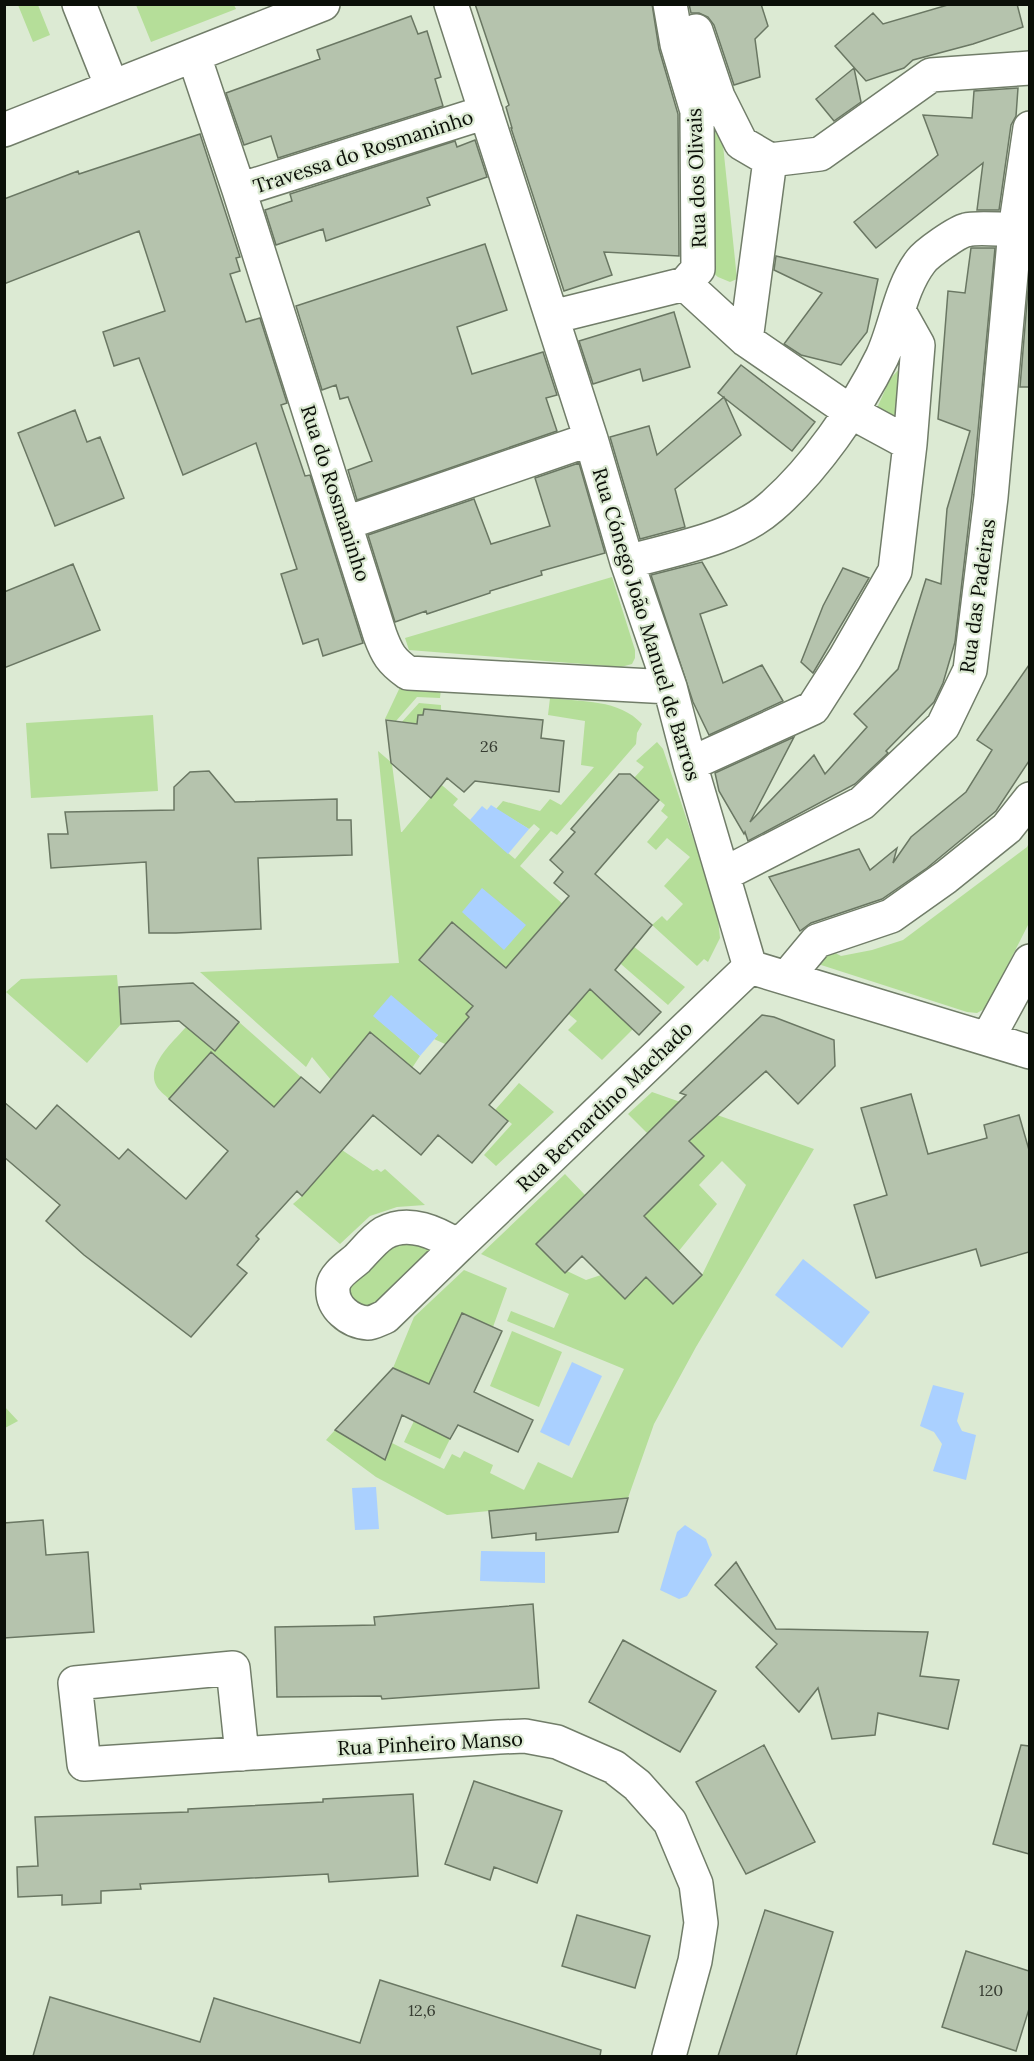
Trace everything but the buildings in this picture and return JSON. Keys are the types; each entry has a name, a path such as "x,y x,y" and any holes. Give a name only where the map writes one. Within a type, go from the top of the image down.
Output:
{"street":[{"path":"79,4 112,87"},
{"path":"4,130 323,4"},
{"name":"Rua Cónego João Manuel de Barros","path":"451,4 591,439 627,562 670,687 690,764 750,967"},
{"name":"Rua dos Olivais","path":"670,4 677,44 697,111 698,269 685,284"},
{"name":"Rua dos Olivais","path":"688,4 718,97 741,143 770,160"},
{"name":"Rua do Rosmaninho","path":"194,56 387,652 394,663 408,672 670,687"},
{"path":"746,340 770,160 820,154 931,75 1029,68"},
{"name":"Travessa do Rosmaninho","path":"239,190 486,112"},
{"name":"Rua das Padeiras","path":"724,874 862,803 943,726 970,670 1022,231 1029,128"},
{"path":"627,562 712,538 744,525 770,508 804,475 851,412 882,357 912,275 922,259 965,230 1022,231"},
{"path":"552,318 685,284 746,340 851,412 910,444"},
{"path":"690,764 813,708 895,572 910,444 918,345 899,311"},
{"path":"345,523 591,439"},
{"path":"787,977 817,941 891,916 946,877 1007,828 1029,799"},
{"path":"988,1038 1029,961"},
{"path":"750,967 1029,1052"},
{"name":"Rua Bernardino Machado","path":"458,1246 750,967"},
{"name":"Rua Pinheiro Manso","path":"242,1754 233,1668 75,1683 84,1764 525,1737 557,1742 614,1767 637,1785 670,1822 696,1884 701,1923 695,1961 669,2056"}],"green space":[{"path":"18,5 38,5 50,35 33,42"},
{"path":"136,5 234,5 236,9 151,42"},
{"path":"679,5 723,145 737,279 730,282 712,272"},
{"path":"902,366 896,424 873,417 890,379"},
{"path":"612,577 635,650 632,664 621,667 409,650 405,638"},
{"path":"401,685 441,689 440,698 417,697 396,721 385,719"},
{"path":"550,698 587,701 622,710 642,724 637,733 636,744 557,835 551,831 520,866 610,946 633,946 685,987 668,1005 575,924 540,929 506,968 452,922 419,960 473,1006 466,1014 472,1020 472,1067 445,1044 434,1039 438,1035 374,1016 420,1056 412,1068 370,1033 331,1080 312,1057 306,1067 200,972 399,963 378,751 392,763 407,755 458,799 453,805 515,859 540,829 534,824 529,829 496,809 503,801 540,811 550,799 561,805 594,767 581,765 585,721 548,715","holes":["392,764 430,798 401,832"]},
{"path":"419,703 441,705 441,710 425,709 414,751 400,724"},
{"path":"153,715 158,791 31,798 26,723"},
{"path":"657,742 663,749 717,909 720,938 708,962 704,959 697,966 652,925 662,916 667,921 683,904 664,886 690,857 667,838 656,850 647,842 668,817 661,811 665,805 634,778 644,767 636,761"},
{"path":"1029,843 1029,923 986,1008 977,1013 967,1012 818,964 826,948 841,956 872,950 903,940 1027,847"},
{"path":"117,975 121,1024 87,1063 6,992 21,979"},
{"path":"590,984 599,997 633,1029 602,1060 568,1030 577,1021 565,1011"},
{"path":"239,1022 301,1077 274,1107 211,1052 169,1099 158,1089 154,1077 158,1062 186,1027 228,1035"},
{"path":"519,1083 554,1112 496,1166 484,1155 512,1124 495,1110"},
{"path":"652,1092 814,1149 696,1347 654,1424 628,1498 447,1515 376,1477 326,1440 335,1430 385,1460 392,1443 444,1469 452,1454 460,1458 464,1451 493,1465 490,1473 524,1490 538,1462 572,1478 624,1369 507,1321 511,1311 554,1328 569,1294 481,1254 565,1174 585,1195 537,1244 565,1273 567,1271 586,1280 601,1275 625,1299 646,1277 673,1304 702,1275 746,1185 722,1161 699,1185 717,1204 678,1252 644,1216 704,1155 664,1117 647,1133 628,1114"},
{"path":"342,1150 373,1171 377,1169 381,1172 385,1169 425,1205 397,1207 370,1216 340,1244 293,1204"},
{"path":"384,1233 458,1246 385,1317 351,1320 339,1275"},
{"path":"464,1270 507,1288 493,1327 462,1313 429,1384 393,1368 414,1317"},
{"path":"512,1331 562,1352 539,1407 490,1386"},
{"path":"4,1406 18,1421 5,1428 4,1428"},
{"path":"414,1421 450,1439 440,1459 404,1442"}],"water":[{"path":"491,805 529,829 508,854 470,820 482,806 487,810"},
{"path":"482,888 526,925 504,950 462,912"},
{"path":"391,995 438,1035 420,1056 373,1016"},
{"path":"803,1259 870,1312 842,1348 775,1295"},
{"path":"572,1362 602,1376 569,1446 540,1432"},
{"path":"933,1385 964,1393 957,1421 962,1431 976,1435 966,1480 933,1471 942,1444 934,1432 920,1426"},
{"path":"376,1487 379,1529 355,1530 352,1488"},
{"path":"685,1525 706,1539 712,1555 687,1596 679,1599 660,1590 677,1532"},
{"path":"481,1551 545,1552 545,1583 480,1581"}]}
